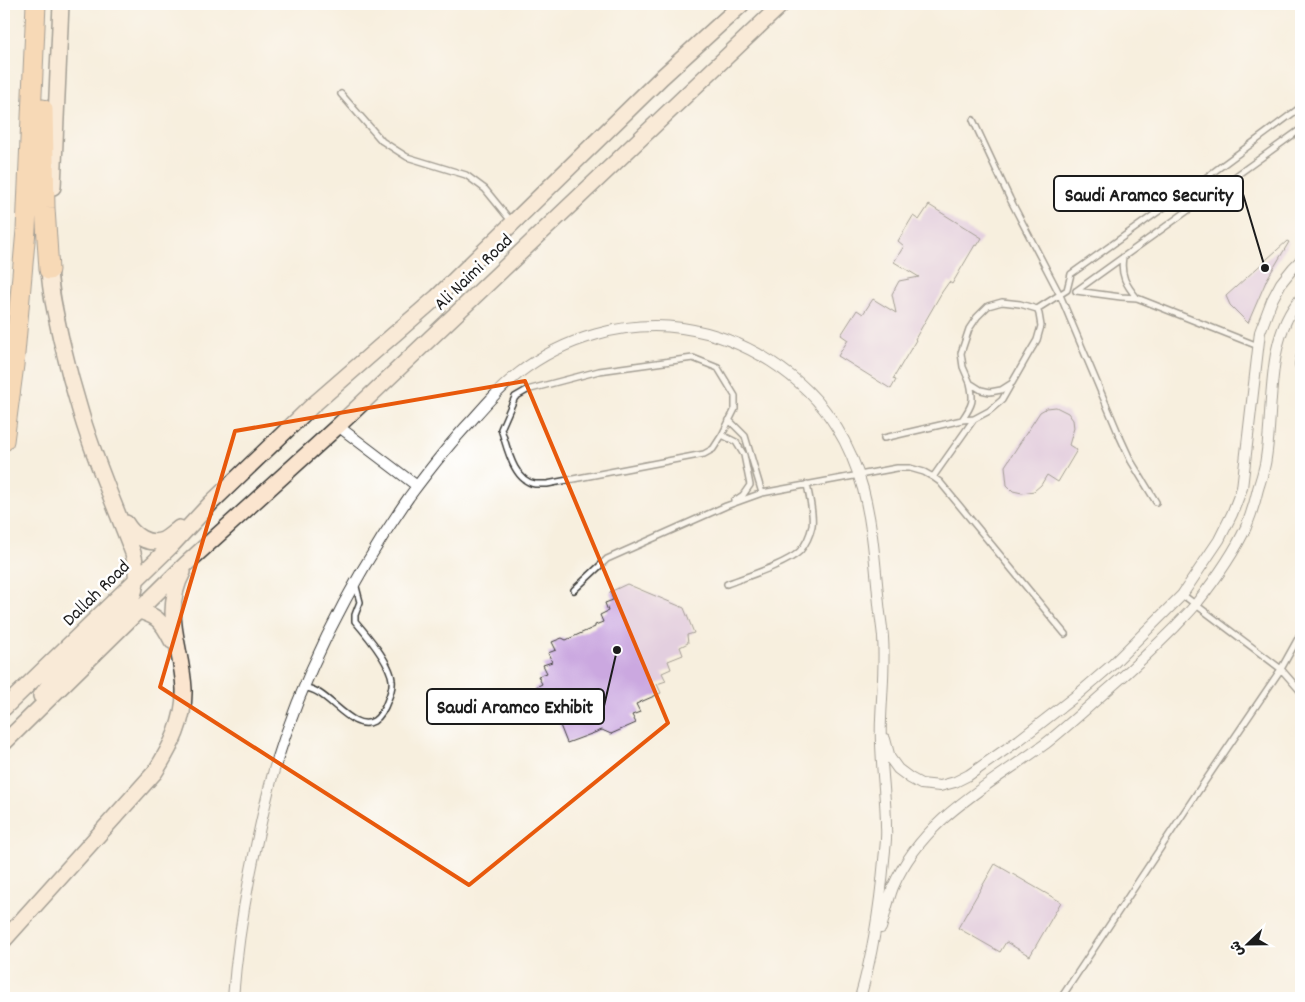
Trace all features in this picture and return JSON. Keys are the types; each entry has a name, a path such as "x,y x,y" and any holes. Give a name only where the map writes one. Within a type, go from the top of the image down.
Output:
{"highway":[{"path":"4,441 14,365 26,230 36,4"},
{"path":"41,4 45,208 49,270"}],"main road":[{"path":"61,4 49,270 58,326 82,419 133,553 136,567 133,609"},
{"name":"Ali Naimi Road","path":"212,503 313,405 437,297 662,77 742,4"},
{"name":"Ali Naimi Road","path":"186,564 338,426 782,4"},
{"path":"106,483 127,526 140,538 149,541 162,540 171,535 212,503"},
{"name":"Dallah Road","path":"4,708 171,546 212,503"},
{"path":"4,743 133,609 186,564"},
{"path":"4,940 155,772 176,735 182,714 184,692 183,673 172,615 176,588 186,564"},
{"path":"95,619 120,608 133,609 160,620 174,643 183,673"}],"street":[{"path":"881,718 890,758 898,769 921,784 940,786 955,782 970,775 998,756 1077,695 1112,664 1182,595 1219,540 1242,488 1260,332 1272,300 1281,283 1297,267 1301,260"},
{"path":"872,947 879,935 889,897 901,870 917,847 941,820 968,797 1045,743 1129,673 1195,605 1217,576 1236,546 1254,506 1266,459 1275,362 1282,331 1288,315 1301,298"},
{"path":"233,998 243,916 260,827 275,768 309,673 355,582 395,517 417,486 442,454 502,388 543,356 591,336 637,326 676,327 719,337 760,354 781,368 797,381 833,422 850,454 864,492 870,519 883,637 881,743 887,830 882,883 872,947 860,998"},
{"path":"338,426 417,486"}],"lane":[{"path":"341,94 382,141 407,156 466,174 485,189 512,223"},
{"path":"962,420 969,410 973,397 961,353 969,329 988,306 1002,302 1020,304 1037,309 1060,295 1067,290 1071,274 1208,176 1301,106"},
{"path":"972,120 1010,199 1060,295 1131,461 1156,502"},
{"path":"1076,291 1301,129"},
{"path":"1123,257 1123,275 1127,286 1136,298"},
{"path":"1067,290 1136,298 1258,346"},
{"path":"884,438 962,420 974,419 989,411 1002,400 1037,340 1041,326 1037,309"},
{"path":"1301,350 1298,364 1301,377"},
{"path":"693,358 718,368 735,396 734,409 729,420 713,449 704,454 547,484 534,484 519,475 511,460 501,429 515,397 527,390 599,371 693,358"},
{"path":"970,383 990,392 1001,390 1012,383"},
{"path":"933,476 974,419"},
{"path":"729,420 745,436 762,493"},
{"path":"722,434 736,442 744,455 750,485 743,495 726,506"},
{"path":"574,590 607,559 726,506 762,493 858,474 910,468 933,476 940,482 1066,634"},
{"path":"727,584 795,556 802,549 808,540 812,525 807,484"},
{"path":"304,688 317,691 345,715 361,722 375,721 384,710 392,689 392,680 383,658 355,622 355,615 360,602 355,582"},
{"path":"1182,595 1282,669 1301,692"},
{"path":"1061,998 1282,669 1301,633"}],"highlighted area":[{"path":"525,381 668,723 469,885 160,687 235,431"}],"building":[{"path":"929,205 982,238 977,246 975,245 952,284 949,282 942,292 893,379 896,380 891,389 838,356 848,340 841,335 857,310 863,314 873,299 896,313 892,294 899,281 919,277 894,262 904,246 898,241 913,216 919,220"},
{"path":"1287,241 1289,242 1267,279 1248,323 1230,305 1226,296"},
{"path":"1056,407 1068,413 1073,420 1074,428 1069,445 1077,450 1058,482 1047,475 1041,485 1034,491 1022,493 1013,491 1007,485 1005,466 1040,412 1047,408"},
{"path":"627,584 684,608 694,633 687,635 688,643 680,647 683,655 668,661 671,669 662,673 666,681 657,684 661,693 636,704 640,712 632,715 636,723 611,734 602,730 567,743 554,710 541,704 534,688 542,684 538,676 547,673 543,665 552,662 548,653 556,650 552,642 562,638 566,640 603,622 600,615 608,611 605,603 613,600 610,592"},
{"path":"995,864 1061,902 1030,956 1006,942 1000,952 958,928"}],"place":[{"name":"Saudi Aramco Security","path":"1265,268"},
{"name":"Saudi Aramco Exhibit","path":"617,650"}]}
